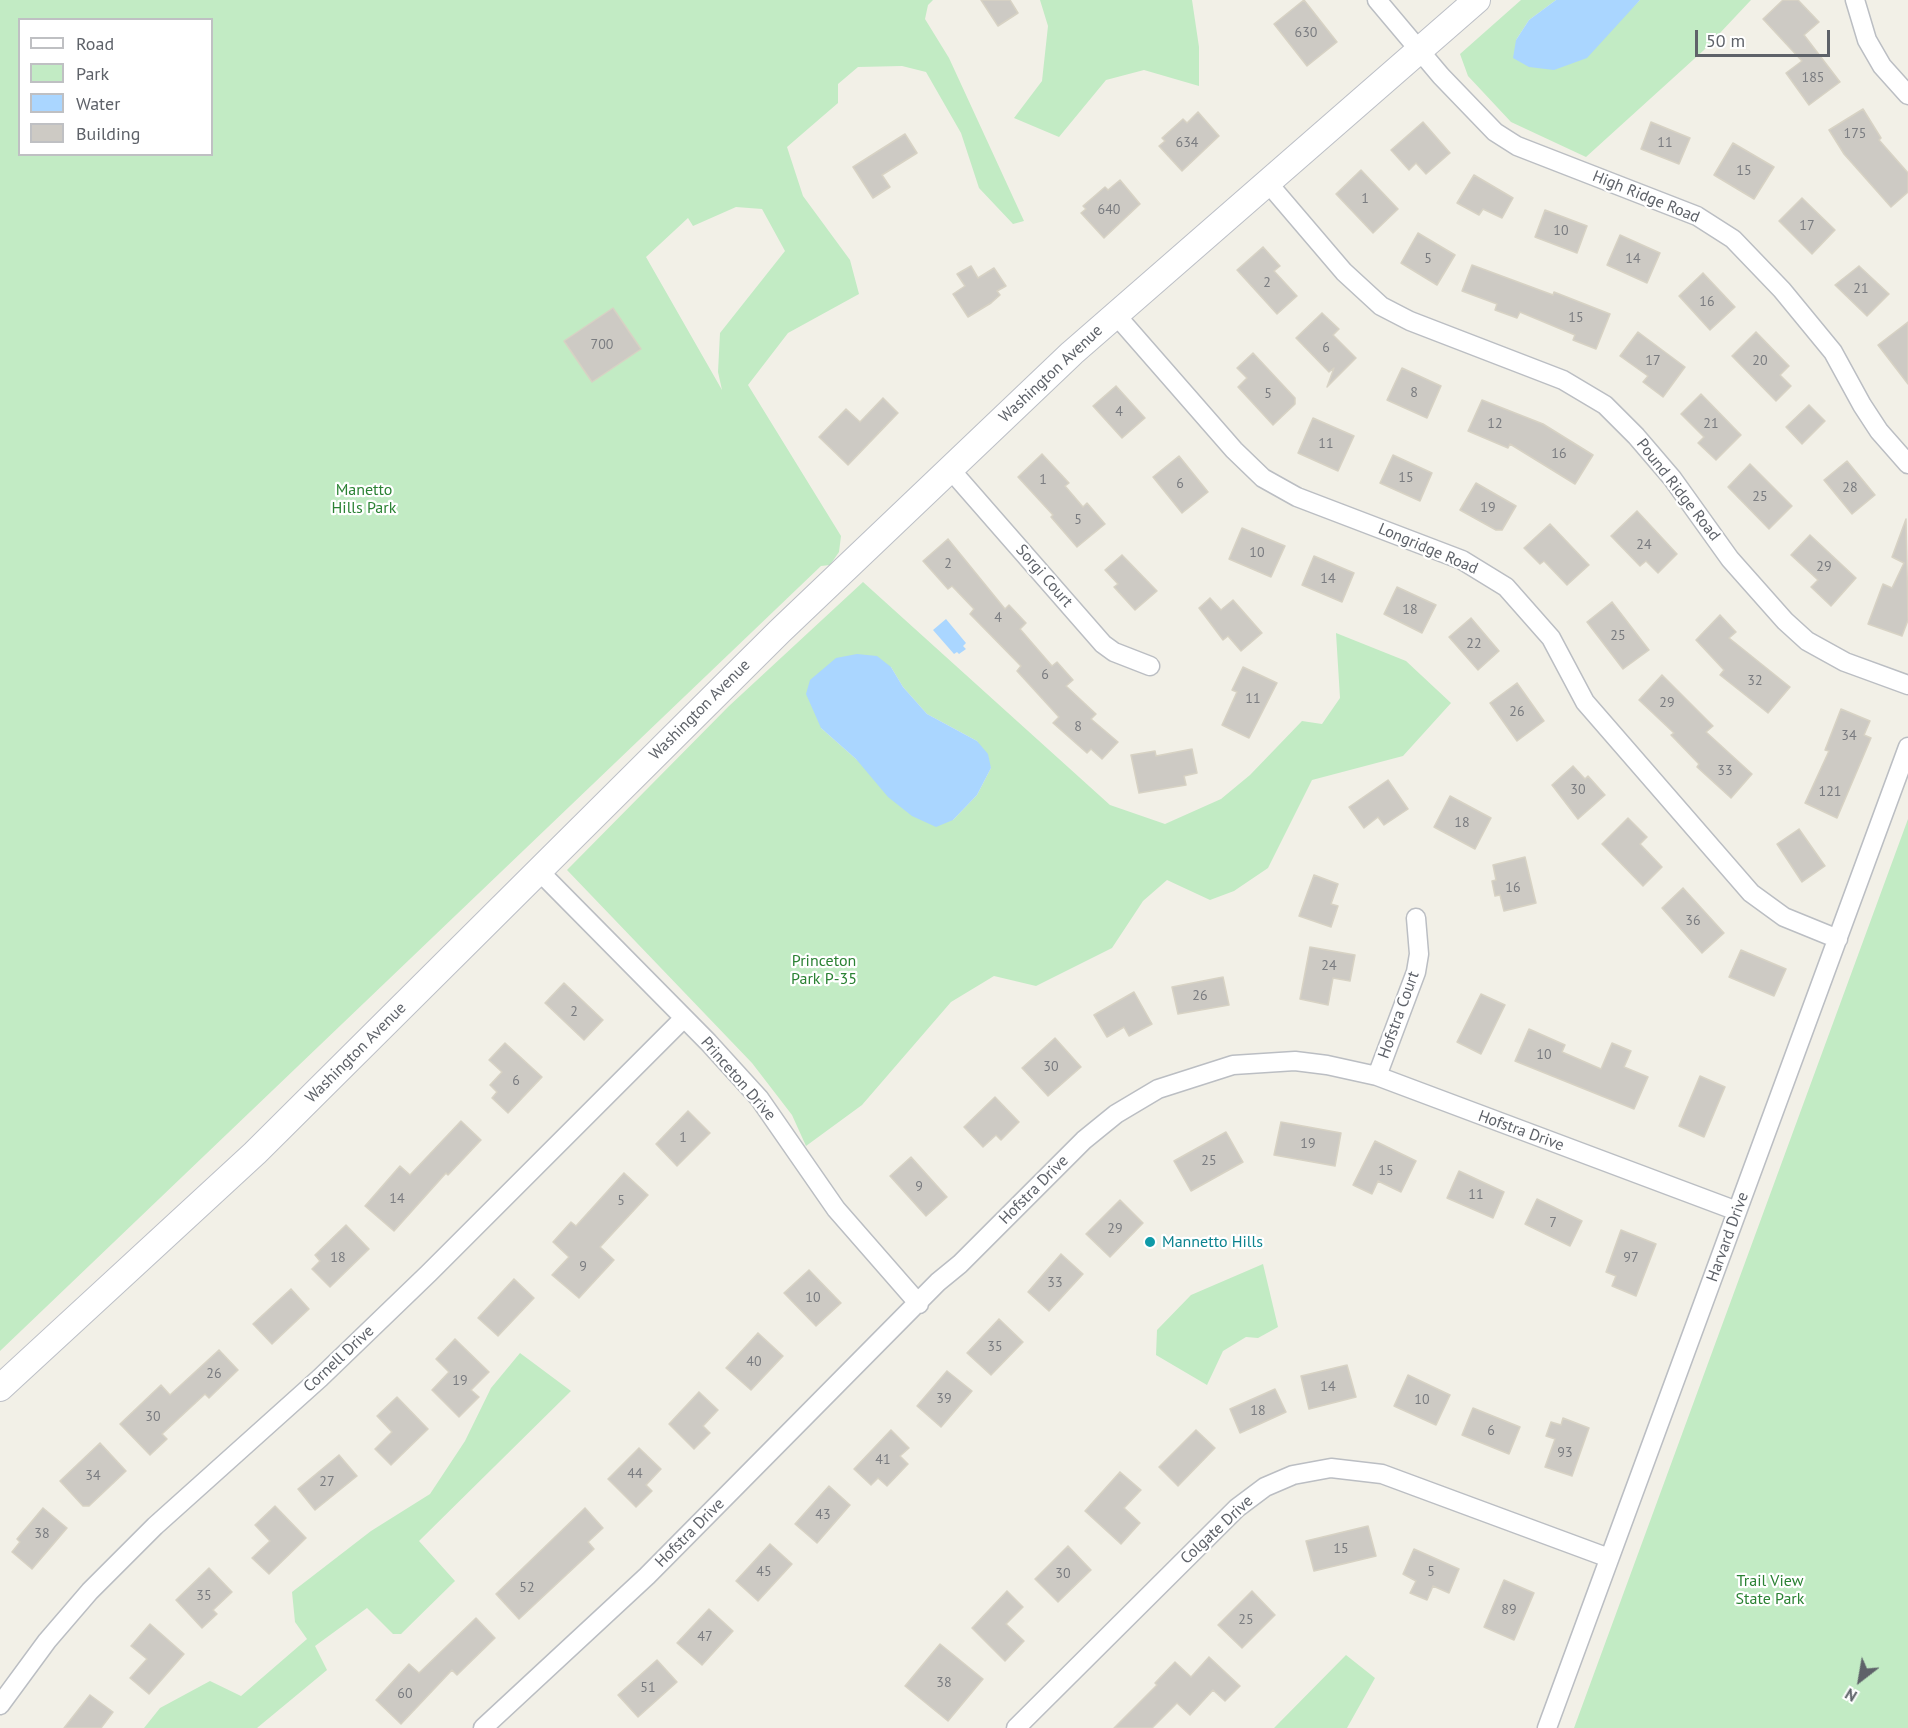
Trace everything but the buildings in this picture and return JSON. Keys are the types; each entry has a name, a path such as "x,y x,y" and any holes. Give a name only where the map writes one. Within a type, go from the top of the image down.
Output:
{"main road":[{"name":"Washington Avenue","path":"0,1388 255,1154 780,631 950,469 1116,315 1477,0"}],"street":[{"path":"1377,0 1419,51"},
{"path":"1855,0 1867,40 1882,66 1908,95"},
{"name":"High Ridge Road","path":"1419,51 1477,116 1495,132 1517,146 1688,212 1732,239 1782,291 1833,352 1862,405 1908,464"},
{"name":"Pound Ridge Road","path":"1268,183 1344,272 1381,306 1410,321 1563,380 1605,405 1636,436 1672,478 1730,559 1785,621 1807,641 1845,662 1908,685"},
{"name":"Longridge Road","path":"1116,315 1234,450 1263,478 1297,497 1462,560 1506,587 1551,638 1585,702 1751,893 1784,917 1838,939"},
{"name":"Sorgi Court","path":"950,469 1103,644 1114,652 1150,666"},
{"name":"Harvard Drive","path":"1547,1728 1908,747"},
{"name":"Princeton Drive","path":"538,870 684,1018 759,1098 836,1209 919,1304"},
{"name":"Hofstra Court","path":"1377,1076 1416,972 1419,954 1416,918"},
{"name":"Cornell Drive","path":"0,1705 47,1641 90,1590 155,1526 320,1378 684,1018"},
{"name":"Hofstra Drive","path":"483,1728 647,1576 1084,1140 1116,1114 1158,1089 1211,1070 1265,1062 1328,1065 1377,1076 1737,1211"},
{"name":"Colgate Drive","path":"1016,1728 1237,1508 1265,1487 1293,1475 1331,1468 1382,1473 1609,1557"}],"green space":[{"name":"Manetto Hills Park","path":"0,0 933,0 928,5 925,19 949,58 1024,221 1013,224 979,188 961,133 926,72 902,66 858,67 838,84 838,103 787,147 803,196 850,260 859,294 788,333 748,385 841,536 839,552 830,565 821,566 0,1351","holes":["736,207 762,209 785,251 720,333 718,372 722,390 646,257 688,218 693,226"]},
{"path":"1040,0 1192,0 1199,47 1199,86 1144,70 1106,80 1059,137 1014,118 1042,81 1048,26"},
{"path":"1521,0 1556,0 1529,20 1516,40 1616,24 1640,0 1751,0 1704,50 1586,157 1511,122 1468,76 1460,54"},
{"name":"Princeton Park P-35","path":"863,582 1110,805 1165,824 1221,799 1250,775 1302,721 1322,724 1340,698 1336,633 1406,661 1451,703 1403,756 1312,780 1268,868 1234,891 1210,900 1167,880 1143,901 1112,948 1036,986 994,976 951,1002 862,1105 806,1146 792,1115 752,1063 567,870 729,706","holes":["891,667 903,687 927,714 977,741 991,768 977,795 953,820 856,759 821,728"]},
{"name":"Trail View State Park","path":"1908,819 1908,1728 1574,1728"},
{"path":"1263,1264 1278,1327 1258,1338 1246,1337 1223,1351 1207,1385 1156,1355 1157,1330 1191,1295"},
{"path":"520,1353 571,1391 419,1541 455,1581 401,1634 393,1634 367,1608 315,1646 327,1670 257,1728 144,1728 160,1708 210,1681 241,1696 307,1639 295,1622 292,1592 371,1531 430,1494 465,1441 491,1388"},
{"path":"1346,1655 1375,1678 1347,1728 1274,1728"}],"water":[{"path":"1556,0 1640,0 1587,58 1554,70 1529,67 1513,58 1516,40 1529,20"},
{"path":"946,619 966,643 963,646 966,649 959,654 957,652 954,654 933,630"},
{"path":"857,654 877,656 891,667 903,687 927,714 977,741 988,754 991,768 977,795 953,820 936,827 912,816 888,797 856,759 821,728 806,694 810,680 836,658"}],"place":[{"name":"Mannetto Hills","path":"1150,1242"}]}
